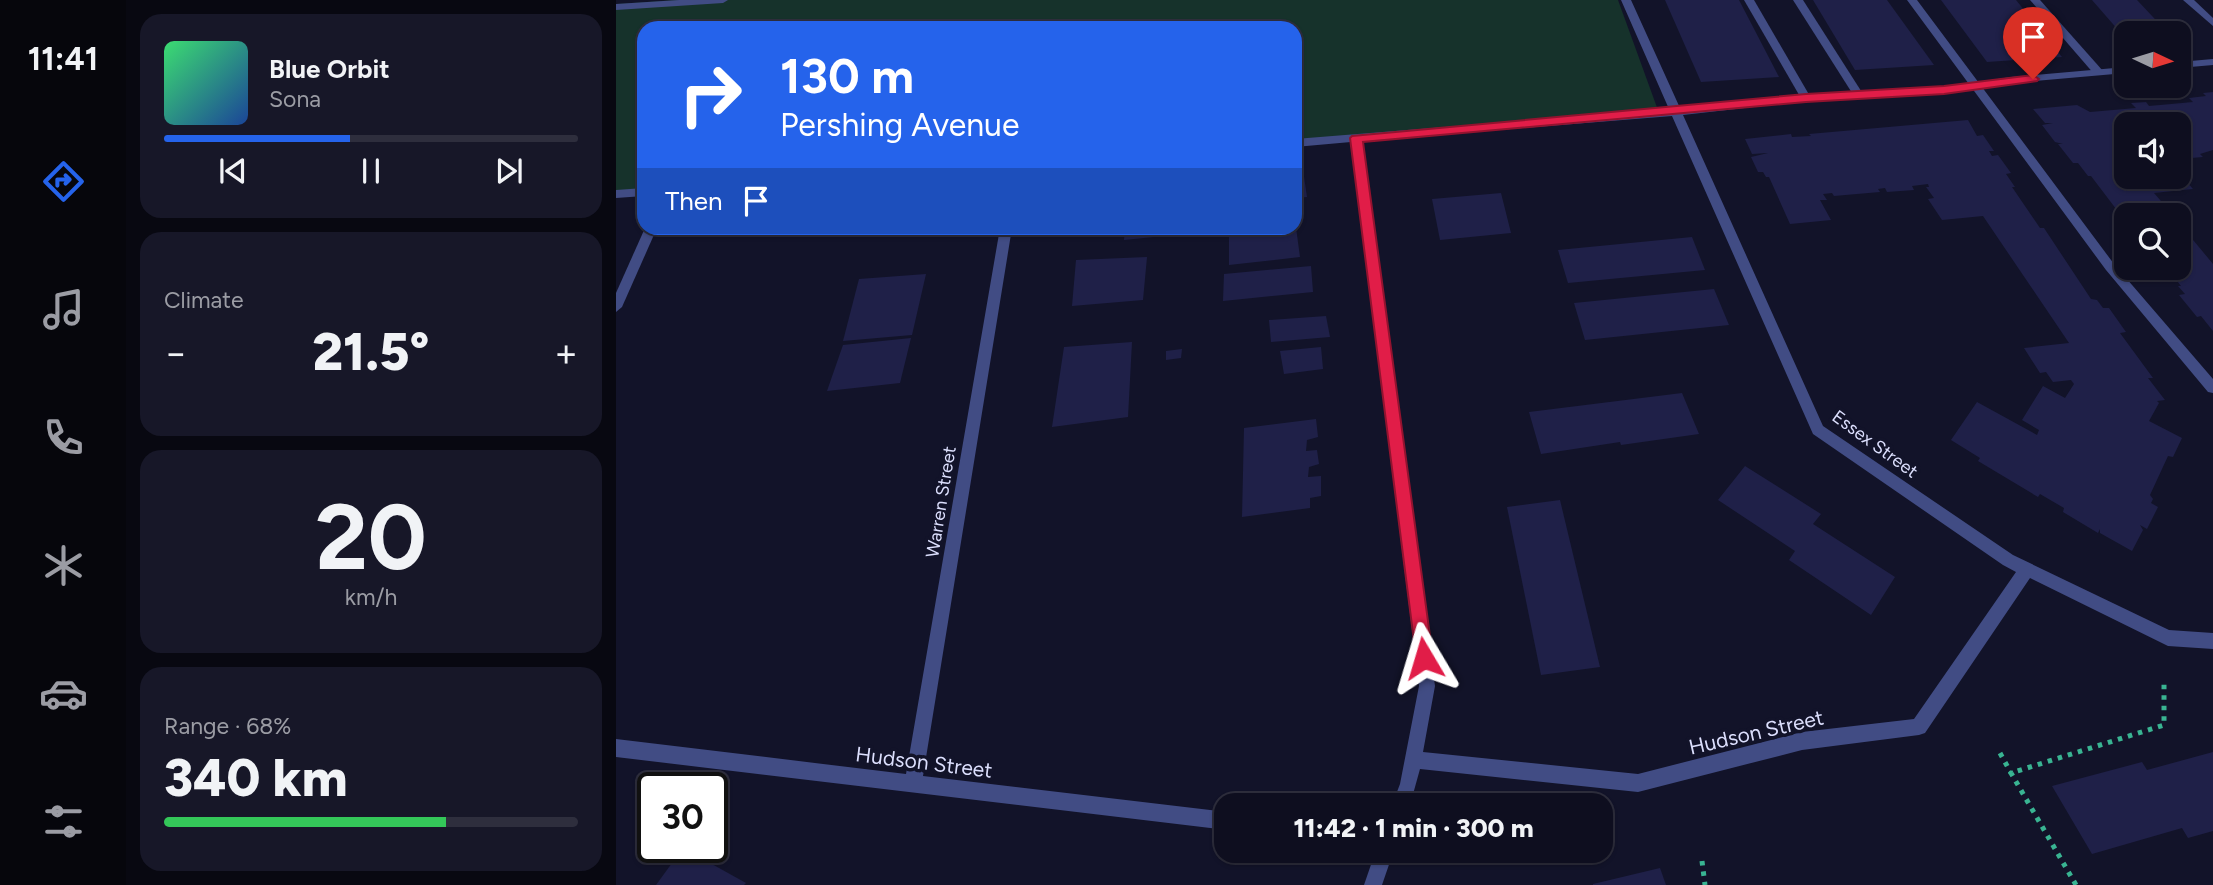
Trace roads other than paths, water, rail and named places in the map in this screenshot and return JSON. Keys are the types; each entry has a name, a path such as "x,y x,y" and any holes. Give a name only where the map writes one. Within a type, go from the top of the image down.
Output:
{"street":[{"path":"616,7 723,0"},
{"name":"Essex Street","path":"1626,0 1818,430 2008,560 2168,638 2213,641"},
{"path":"1749,0 1806,98"},
{"path":"1798,0 1858,94"},
{"path":"1912,0 2110,267 2213,388"},
{"path":"2035,0 2099,73"},
{"path":"2188,0 2213,23"},
{"path":"2191,64 2213,62"},
{"path":"1302,142 1675,112 1806,98 1944,90 2114,71"},
{"path":"1356,138 1427,686 1404,793"},
{"path":"616,194 637,192"},
{"path":"616,307 648,235"},
{"name":"Warren Street","path":"913,784 1005,235"},
{"name":"Hudson Street","path":"1413,760 1638,783 1802,741 1919,727 2027,569"},
{"name":"Hudson Street","path":"616,748 1214,819"},
{"path":"1373,885 1381,863"}]}
